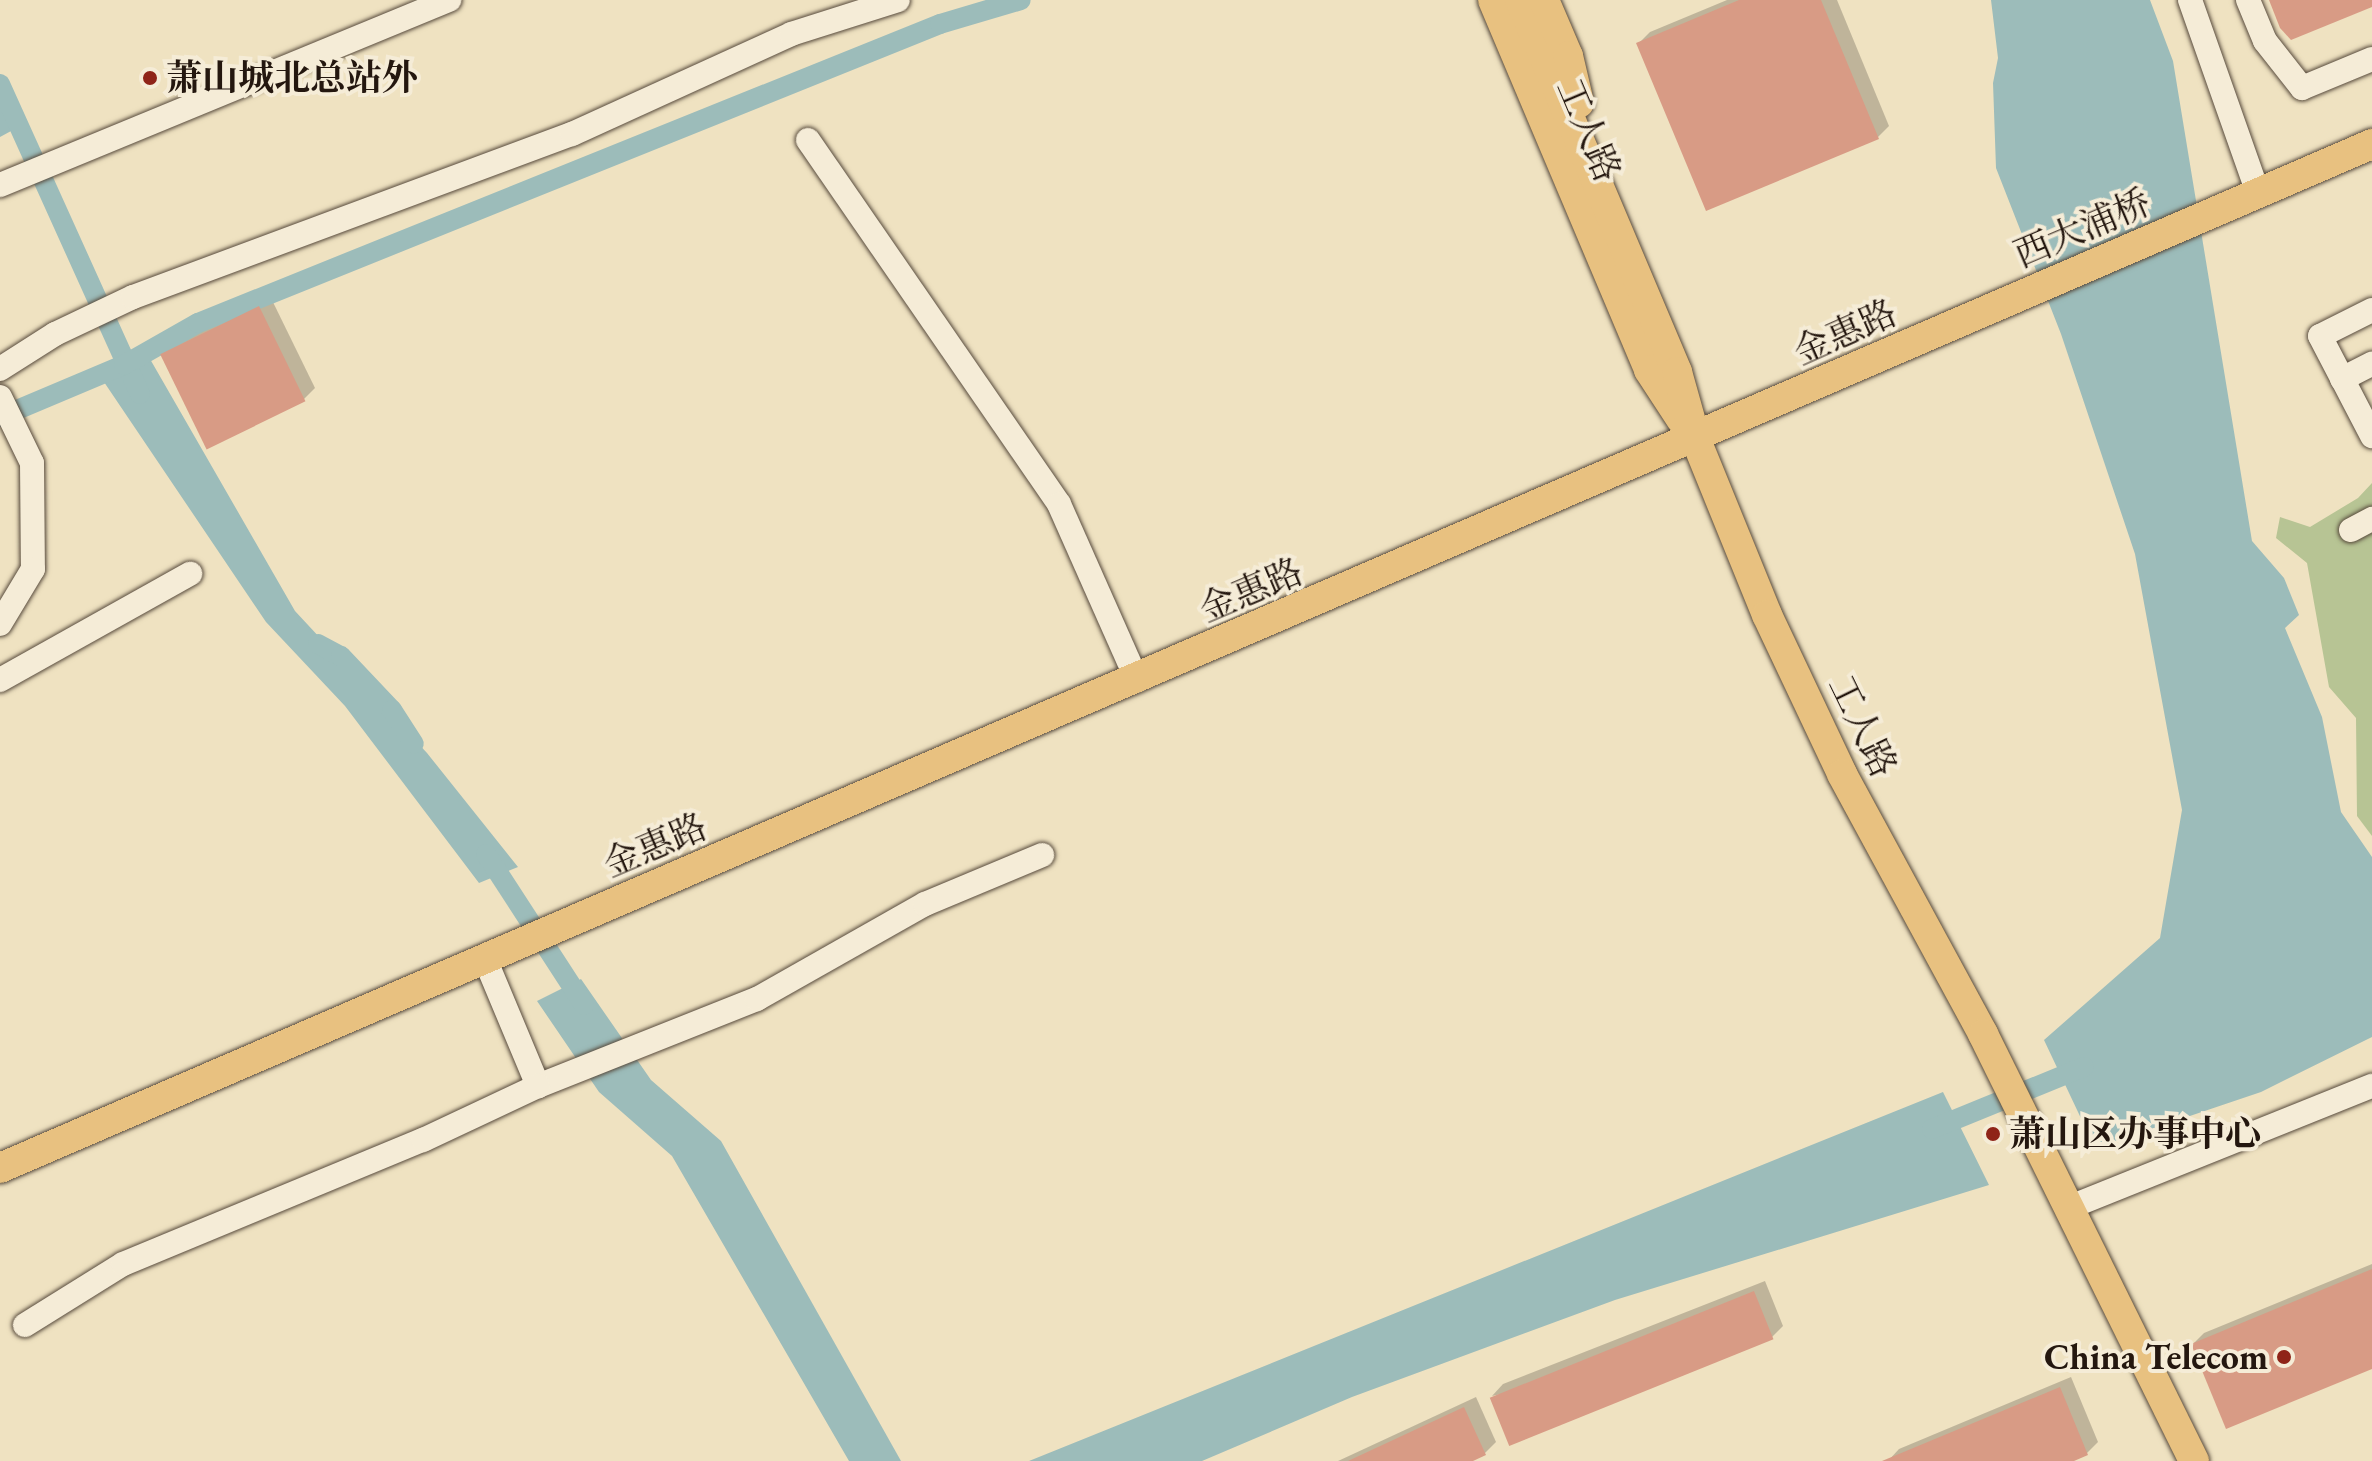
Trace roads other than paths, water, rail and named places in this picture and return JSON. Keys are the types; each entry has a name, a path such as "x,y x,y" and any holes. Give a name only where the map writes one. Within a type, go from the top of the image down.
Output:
{"main road":[{"path":"1473,0 1522,115 1587,191"},
{"path":"1493,0 1531,58"},
{"path":"1520,0 1531,58"},
{"path":"1544,0 1568,56 1587,191"},
{"name":"工人路","path":"1531,58 1587,191 1677,372 1696,440 1767,615 1842,774 1983,1034 2068,1208"},
{"path":"2258,193 2372,144"},
{"name":"西大浦桥","path":"1936,333 2258,193"},
{"name":"金惠路","path":"495,955 1696,440 1936,333"},
{"path":"0,1168 495,955"},
{"path":"2068,1208 2194,1461"}],"street":[{"path":"0,185 449,0"},
{"path":"0,369 55,334 133,297 572,134 791,34 898,0"},
{"path":"2190,0 2258,193"},
{"path":"2248,0 2265,41 2302,88 2372,59"},
{"path":"808,140 1059,504 1137,680"},
{"path":"2372,310 2320,336 2372,436"},
{"path":"2342,379 2372,364"},
{"path":"0,624 33,569 32,463 1,400"},
{"path":"0,680 190,574"},
{"path":"25,1325 123,1264 423,1140 538,1086 651,1044 757,999 925,904 1042,855"},
{"path":"495,955 538,1086"},
{"path":"2068,1208 2372,1086"}],"water":[{"path":"1991,0 2150,0 2173,61 2252,541 2284,578 2299,615 2285,628 2322,717 2341,812 2372,857 2372,1037 2261,1092 2095,1148 2044,1040 2160,938 2182,810 2135,554 2061,334 1996,168 1993,83 1998,58"},
{"path":"0,74 24,124 0,137"},
{"path":"150,359 295,611 427,753 518,867 479,883 345,706 266,622 104,382"},
{"path":"581,979 651,1080 721,1141 901,1461 849,1461 672,1156 599,1092 537,1001"},
{"path":"1943,1092 1989,1185 1615,1300 1352,1397 1202,1461 1029,1461"}],"waterway":[{"path":"0,417 124,365 198,323 940,24 1021,0"},
{"path":"0,84 140,394"},
{"path":"318,644 341,656 392,710 414,744"},
{"path":"486,854 584,1005"},
{"path":"1932,1129 2084,1067"}],"place":[{"name":"萧山城北总站外","path":"150,78"},
{"name":"萧山区办事中心","path":"1993,1134"},
{"name":"China Telecom","path":"2284,1357"}]}
